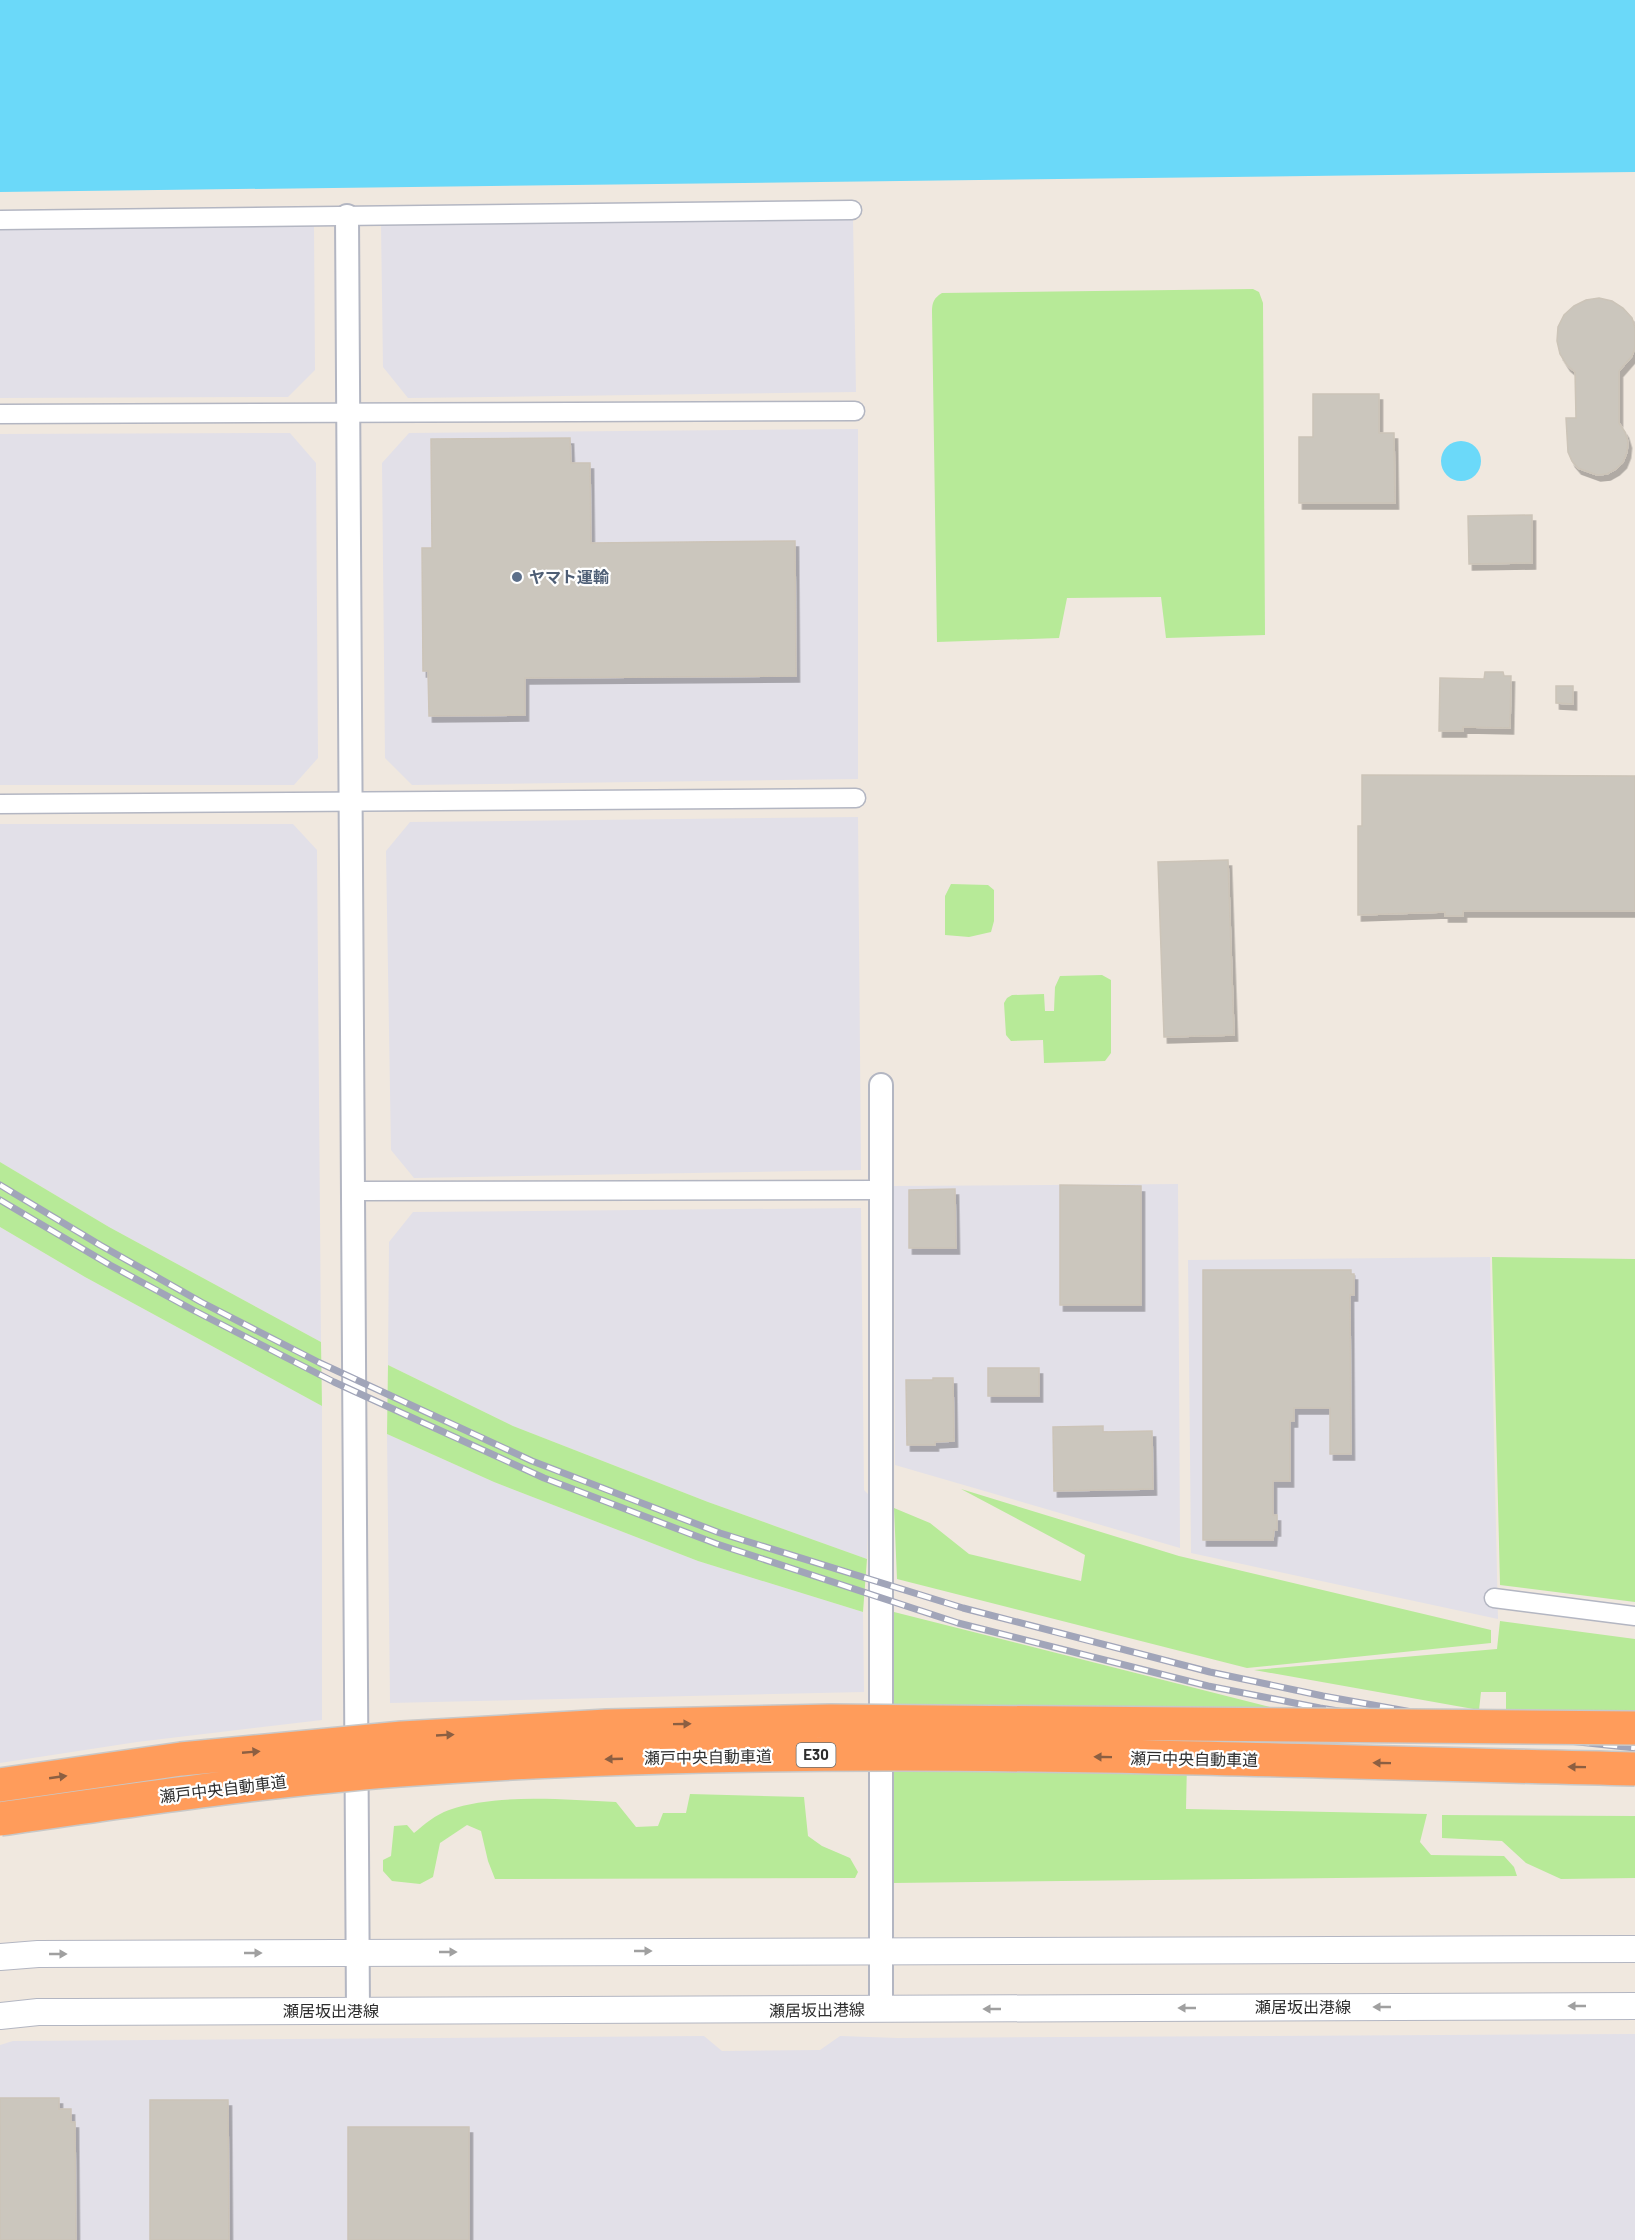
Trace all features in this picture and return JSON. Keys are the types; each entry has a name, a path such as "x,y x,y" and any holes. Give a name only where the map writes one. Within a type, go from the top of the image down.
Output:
{"highway":[{"name":"瀬戸中央自動車道","path":"0,1785 181,1759 402,1738 607,1726 831,1721 1635,1728"},
{"name":"瀬戸中央自動車道","path":"0,1819 188,1792 399,1770 608,1759 832,1754 1045,1756 1635,1769"}],"main road":[{"path":"0,1957 38,1954 358,1952 1635,1949"},
{"name":"瀬居坂出港線","path":"0,2016 38,2012 1635,2006"}],"street":[{"path":"0,219 852,210"},
{"path":"346,216 358,2011"},
{"path":"0,414 855,411"},
{"path":"0,804 856,798"},
{"path":"881,1085 881,2009"},
{"path":"353,1191 881,1190"},
{"path":"1494,1598 1635,1616"}],"shaded area":[{"path":"853,218 856,392 408,398 383,367 381,224"},
{"path":"314,226 315,370 288,397 0,398 0,228"},
{"path":"858,429 858,779 412,785 385,758 382,463 409,433"},
{"path":"290,433 316,463 318,758 294,785 0,785 0,434"},
{"path":"858,817 861,1170 414,1178 391,1150 386,851 410,822"},
{"path":"0,824 293,824 317,850 321,1342 109,1227 0,1162"},
{"path":"1178,1184 1180,1548 895,1465 894,1186"},
{"path":"861,1208 864,1490 869,1495 867,1559 708,1502 513,1426 388,1365 389,1242 413,1212"},
{"path":"0,1227 85,1277 322,1406 322,1720 137,1742 0,1763"},
{"path":"1490,1257 1498,1619 1191,1553 1188,1260"},
{"path":"387,1434 494,1482 698,1561 863,1612 864,1692 390,1703"},
{"path":"1635,2034 1635,2240 0,2240 0,2045 13,2041 704,2036 722,2051 820,2050 840,2036 898,2038"}],"green space":[{"path":"1253,289 1259,292 1263,303 1265,635 1166,638 1161,597 1067,598 1059,638 937,642 932,312 935,299 942,293"},
{"path":"951,884 988,885 994,890 994,921 991,932 969,937 945,935 945,896"},
{"path":"1102,975 1111,980 1111,1053 1105,1061 1044,1063 1043,1040 1011,1041 1006,1035 1004,1003 1007,998 1012,995 1044,994 1045,1011 1054,1011 1055,987 1060,976"},
{"path":"0,1162 109,1227 321,1342 322,1406 85,1277 0,1227"},
{"path":"1492,1257 1635,1259 1635,1602 1500,1585"},
{"path":"388,1365 513,1426 708,1502 867,1559 863,1612 698,1561 494,1482 387,1434"},
{"path":"961,1489 1179,1556 1491,1630 1491,1643 1247,1668 897,1579 894,1508 930,1523 969,1554 1081,1581 1085,1555"},
{"path":"894,1612 1306,1716 1188,1714 1186,1809 1427,1814 1420,1842 1431,1855 1504,1856 1514,1867 1517,1876 893,1883"},
{"path":"1500,1621 1635,1639 1635,1712 1506,1709 1506,1692 1481,1692 1479,1710 1254,1670 1497,1649"},
{"path":"690,1794 804,1797 808,1836 822,1846 850,1858 858,1872 855,1878 495,1879 481,1831 467,1825 440,1843 433,1877 420,1884 392,1881 383,1871 383,1860 391,1856 394,1826 407,1825 414,1833 439,1814 468,1805 509,1799 616,1802 636,1827 658,1826 663,1813 686,1813"},
{"path":"1442,1815 1635,1816 1635,1878 1561,1879 1526,1863 1502,1841 1442,1838"}],"water":[{"path":"0,0 1635,0 1635,172 0,192"},
{"path":"1461,441 1469,442 1475,447 1480,453 1480,469 1475,475 1469,480 1461,481 1453,480 1447,475 1442,469 1441,461 1442,453 1447,447 1453,442"}],"building":[{"path":"1599,298 1612,301 1632,318 1635,328 1635,347 1632,356 1619,371 1619,423 1628,442 1627,452 1623,462 1616,469 1607,474 1597,475 1578,468 1568,452 1566,418 1576,418 1575,372 1560,354 1557,341 1558,327 1564,315 1574,306 1586,300"},
{"path":"1313,394 1379,394 1379,433 1394,433 1395,503 1299,503 1299,437 1313,437"},
{"path":"570,438 571,463 590,463 591,543 795,541 796,676 525,678 525,715 429,716 428,671 423,671 422,548 432,548 431,439"},
{"path":"1532,515 1532,563 1469,564 1468,516"},
{"path":"1485,672 1503,672 1504,676 1511,676 1510,728 1463,727 1463,731 1439,731 1440,678 1484,679"},
{"path":"1556,686 1573,686 1573,704 1556,703"},
{"path":"1362,775 1635,776 1635,911 1463,911 1463,916 1445,916 1445,912 1358,915 1358,826 1362,826"},
{"path":"1228,860 1234,1035 1164,1037 1158,862"},
{"path":"1060,1185 1141,1186 1141,1305 1060,1305"},
{"path":"955,1189 956,1248 909,1248 909,1190"},
{"path":"1203,1270 1351,1270 1351,1274 1354,1274 1354,1295 1350,1295 1351,1454 1330,1454 1330,1408 1294,1408 1294,1421 1290,1421 1290,1481 1273,1481 1273,1515 1277,1515 1277,1530 1274,1530 1273,1540 1203,1540"},
{"path":"988,1368 1039,1368 1039,1396 988,1396"},
{"path":"933,1378 953,1378 954,1441 935,1442 935,1445 907,1445 906,1380 933,1380"},
{"path":"1103,1426 1103,1432 1152,1431 1153,1489 1054,1491 1053,1427"},
{"path":"0,2098 59,2098 59,2109 71,2109 71,2122 75,2122 76,2240 0,2240"},
{"path":"150,2100 228,2100 229,2240 150,2240"},
{"path":"348,2127 469,2127 469,2240 348,2240"}],"railway":[{"path":"0,1185 201,1302 320,1363 532,1461 720,1533 963,1608 1210,1672 1434,1716 1635,1736"},
{"path":"0,1200 110,1265 334,1382 544,1478 717,1544 958,1623 1208,1686 1320,1708 1437,1727 1635,1748"}],"place":[{"name":"ヤマト運輸","path":"517,577"}]}
